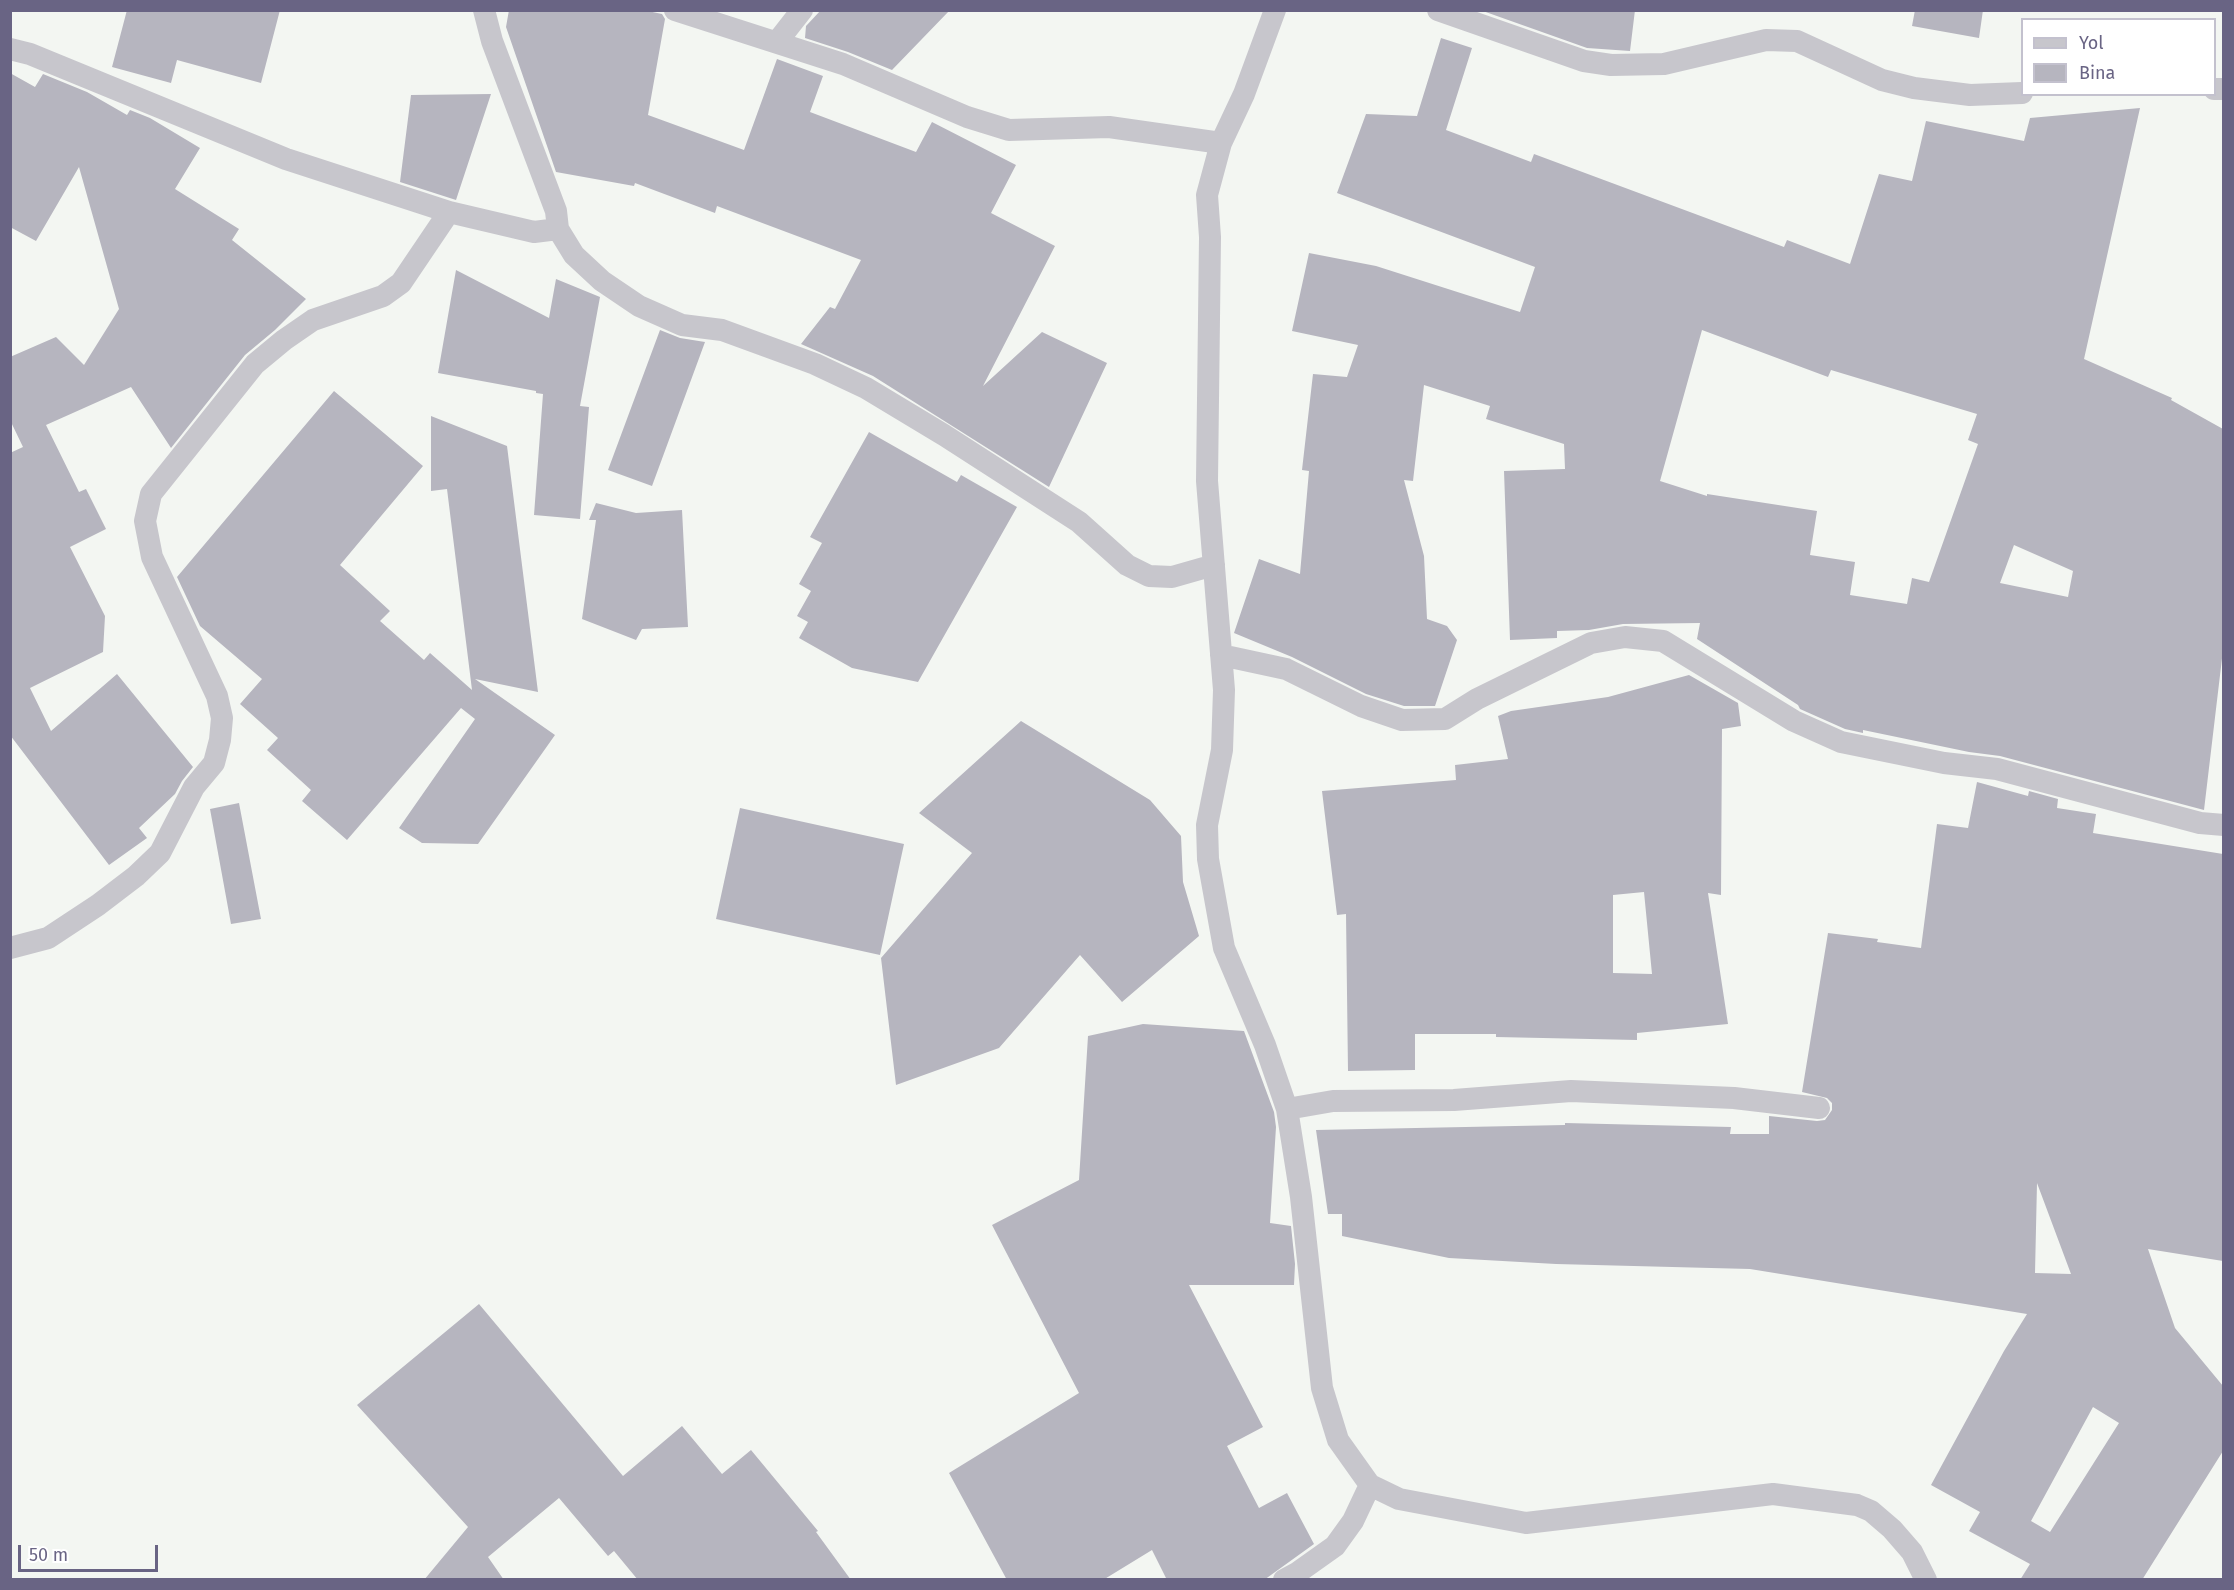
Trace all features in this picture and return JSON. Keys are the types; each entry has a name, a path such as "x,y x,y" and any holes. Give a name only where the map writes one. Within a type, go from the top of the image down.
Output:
{"street":[{"path":"484,10 492,41 556,211 558,229 574,255 602,281 639,306 682,325 722,330 815,364 866,388 1079,522 1127,565 1149,576 1172,577 1214,565"},
{"path":"675,10 843,64 967,117 1009,130 1109,127 1221,143"},
{"path":"777,42 802,10"},
{"path":"1275,10 1244,94 1221,143 1207,195 1210,237 1207,481 1224,690 1222,750 1207,825 1208,859 1224,948 1265,1045 1287,1110 1301,1197 1322,1388 1338,1440 1370,1485 1399,1499 1526,1523 1773,1494 1857,1505 1871,1511 1892,1529 1912,1552 1926,1580"},
{"path":"1438,10 1584,61 1611,65 1664,64 1766,40 1797,41 1882,80 1914,88 1970,95 2021,93"},
{"path":"10,49 30,54 286,159 449,212 534,232 558,229"},
{"path":"10,948 48,938 98,905 136,876 160,853 194,787 214,764 222,718 212,686 152,557 145,521 151,494 255,364 313,320 383,296 401,283 449,212"},
{"path":"1221,655 1286,669 1361,706 1402,720 1445,719 1478,699 1591,643 1625,637 1663,641 1784,715 1841,742 1944,763 1997,769 2200,824 2223,825"},
{"path":"1287,1110 1333,1101 1454,1100 1571,1091 1734,1098 1819,1108"},
{"path":"1284,1580 1335,1546 1353,1521 1370,1485"}],"building":[{"path":"127,10 280,10 261,83 177,60 171,83 112,67"},
{"path":"509,10 643,10 662,14 665,19 648,115 744,150 777,59 823,76 810,112 916,152 932,122 1016,165 991,213 1055,246 983,386 1042,332 1107,363 1049,487 873,376 801,344 830,307 835,309 861,260 717,206 715,213 635,183 634,186 556,172 506,27"},
{"path":"821,10 950,10 892,70 805,38 806,26"},
{"path":"1480,10 1635,10 1630,51 1587,48"},
{"path":"1915,10 1983,10 1979,38 1912,26"},
{"path":"1441,38 1472,48 1446,130 1531,162 1534,154 1784,247 1787,240 1850,264 1879,174 1912,181 1926,121 2024,141 2030,118 2140,108 2084,359 2172,398 2171,400 2223,429 2223,650 2204,810 2000,756 1969,752 1863,730 1863,733 1845,729 1800,709 1798,705 1697,639 1700,623 1623,624 1589,630 1557,631 1557,638 1510,640 1504,471 1565,469 1564,444 1486,419 1490,406 1424,385 1413,481 1404,480 1424,556 1427,619 1447,626 1457,640 1435,706 1404,706 1366,694 1292,657 1234,633 1259,559 1300,574 1309,471 1302,470 1313,374 1347,377 1358,345 1292,331 1309,253 1376,266 1520,312 1535,267 1337,193 1366,114 1417,116","holes":["1702,330 1828,377 1831,370 1977,414 1968,440 1978,444 1929,582 1912,578 1907,604 1850,595 1855,562 1810,555 1817,511 1707,494 1707,496 1660,481","2014,545 2073,571 2068,597 2000,583"]},
{"path":"10,73 35,87 43,74 87,92 127,115 130,110 150,118 200,148 175,189 239,229 232,240 306,299 275,330 245,355 171,448 131,387 46,425 79,492 86,489 106,529 70,547 105,616 103,652 30,688 51,731 117,674 193,767 175,794 139,828 147,838 109,865 10,735 10,453 23,447 10,420 10,357 56,337 84,365 119,309 79,167 36,241 10,227"},
{"path":"491,94 456,200 400,182 411,95"},
{"path":"456,270 549,318 556,279 600,297 580,406 589,407 580,519 534,515 543,394 438,373"},
{"path":"660,330 680,338 705,342 652,486 608,470"},
{"path":"334,391 423,466 340,565 390,611 380,621 424,660 430,653 472,690 447,489 431,491 431,416 507,446 538,692 475,679 555,735 478,844 422,843 399,828 475,719 461,708 347,840 302,801 311,790 267,750 278,738 240,704 262,679 200,626 177,577"},
{"path":"869,432 957,482 961,475 1017,507 918,682 852,668 799,638 808,622 797,616 811,591 799,584 822,543 810,537"},
{"path":"596,503 636,513 682,510 688,627 642,629 636,640 582,619 596,520 589,520"},
{"path":"1689,675 1738,703 1741,726 1722,729 1721,895 1708,893 1728,1024 1637,1033 1637,1040 1496,1037 1496,1034 1415,1034 1415,1070 1348,1071 1346,914 1337,915 1322,791 1456,780 1455,765 1508,759 1498,716 1511,711 1608,697","holes":["1644,892 1652,974 1613,973 1613,895"]},
{"path":"1021,721 1150,800 1181,836 1183,882 1199,936 1122,1002 1080,955 999,1048 896,1085 881,958 972,853 919,813"},
{"path":"1977,782 2028,796 2029,791 2058,799 2057,808 2096,814 2093,833 2223,854 2223,1261 2148,1249 2175,1328 2223,1386 2223,1451 2142,1580 2020,1580 2030,1564 1969,1531 1980,1512 1931,1485 2004,1351 2027,1314 1750,1269 1556,1264 1449,1258 1342,1236 1342,1214 1328,1214 1316,1130 1565,1125 1565,1123 1731,1127 1730,1134 1769,1134 1769,1116 1825,1120 1832,1110 1832,1103 1827,1098 1802,1092 1828,933 1878,939 1877,942 1921,948 1937,824 1968,828","holes":["2037,1183 2071,1274 2035,1273","2093,1407 2119,1423 2050,1532 2031,1521"]},
{"path":"239,803 261,919 231,924 210,809"},
{"path":"740,808 904,844 880,955 716,919"},
{"path":"1143,1024 1244,1031 1274,1112 1276,1127 1270,1223 1291,1226 1295,1264 1294,1285 1189,1285 1263,1427 1227,1446 1259,1508 1287,1493 1314,1544 1264,1580 1167,1580 1152,1550 1103,1580 1007,1580 949,1473 1079,1393 992,1225 1079,1180 1088,1036"},
{"path":"479,1304 623,1476 682,1426 722,1474 751,1450 818,1531 816,1532 851,1580 638,1580 614,1551 608,1556 559,1498 488,1557 504,1580 424,1580 468,1527 357,1405"}]}
